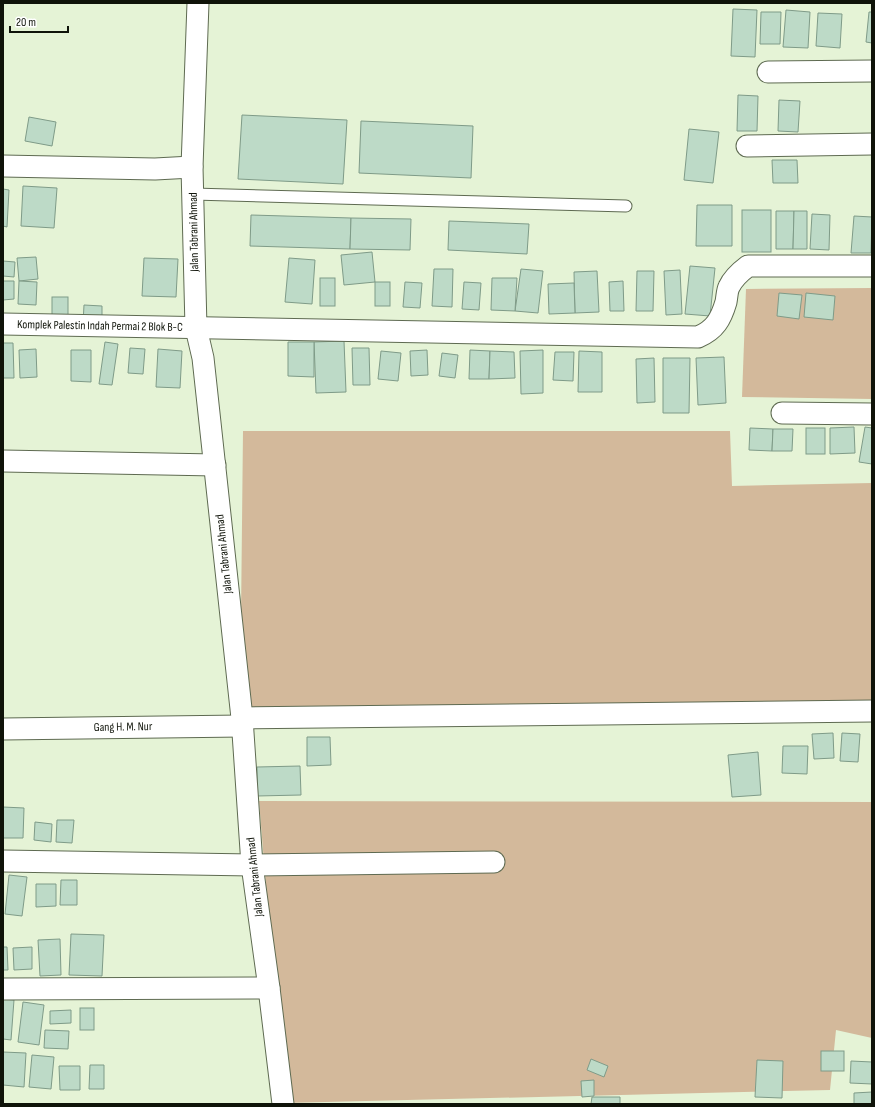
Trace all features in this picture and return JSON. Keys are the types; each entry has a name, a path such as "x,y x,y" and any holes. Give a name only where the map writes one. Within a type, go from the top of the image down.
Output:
{"street":[{"name":"Jalan Tabrani Ahmad","path":"198,3 192,166 196,328 203,358 242,722 252,865 283,1104"},
{"path":"768,72 872,71"},
{"path":"747,146 872,144"},
{"path":"3,166 155,169 192,166"},
{"name":"Komplek Palestin Indah Permai 2 Blok B-C","path":"3,324 698,337 706,334 718,323 726,302 729,287 736,276 748,266 872,266"},
{"path":"782,413 872,414"},
{"path":"3,462 215,465"},
{"name":"Gang H. M. Nur","path":"3,729 242,722 872,711"},
{"path":"3,861 252,865 494,862"},
{"path":"3,989 269,988"}],"lane":[{"path":"193,194 626,206"}],"shaded area":[{"path":"872,288 872,399 742,397 746,289"},
{"path":"243,431 730,431 732,486 872,483 872,706 240,709"},
{"path":"259,801 872,802 872,1038 836,1030 830,1090 284,1103"}],"building":[{"path":"733,9 757,10 755,57 731,56"},
{"path":"786,10 810,12 808,48 783,47"},
{"path":"761,12 781,12 780,44 760,44"},
{"path":"869,12 872,12 872,43 866,42"},
{"path":"818,13 842,14 840,48 816,46"},
{"path":"738,95 758,96 757,131 737,131"},
{"path":"779,100 800,101 798,132 778,131"},
{"path":"242,115 347,120 343,184 238,179"},
{"path":"29,117 56,122 52,146 25,141"},
{"path":"361,121 473,126 471,178 359,173"},
{"path":"689,129 719,132 713,183 684,180"},
{"path":"772,160 797,160 798,183 773,183"},
{"path":"23,186 57,188 54,228 21,226"},
{"path":"3,189 9,190 7,227 3,226"},
{"path":"697,205 732,205 732,246 696,246"},
{"path":"742,210 771,210 771,252 742,252"},
{"path":"776,211 794,211 793,249 776,249"},
{"path":"794,211 807,211 807,249 793,249"},
{"path":"812,214 830,215 829,250 810,249"},
{"path":"251,215 351,218 350,249 250,246"},
{"path":"854,216 872,217 871,253 851,253"},
{"path":"351,218 411,219 410,250 350,249"},
{"path":"449,221 529,224 527,254 448,250"},
{"path":"372,252 375,282 344,285 341,255"},
{"path":"36,257 38,279 19,281 17,258"},
{"path":"144,258 178,259 176,297 142,296"},
{"path":"289,258 315,260 312,304 285,302"},
{"path":"3,261 15,262 14,277 3,276"},
{"path":"690,266 715,268 710,316 685,314"},
{"path":"434,269 453,269 452,307 432,306"},
{"path":"521,269 543,271 538,313 515,311"},
{"path":"680,270 682,314 666,315 664,271"},
{"path":"597,271 599,312 575,313 574,272"},
{"path":"637,271 654,271 653,311 636,311"},
{"path":"320,278 335,278 335,306 320,306"},
{"path":"492,278 517,278 515,311 491,310"},
{"path":"3,281 14,281 14,299 3,300"},
{"path":"19,281 37,282 36,305 18,304"},
{"path":"623,281 624,311 610,311 609,282"},
{"path":"375,282 390,282 390,306 375,306"},
{"path":"405,282 422,283 420,308 403,307"},
{"path":"464,282 481,283 479,310 462,309"},
{"path":"574,283 575,313 549,314 548,284"},
{"path":"779,293 802,295 799,319 777,316"},
{"path":"806,293 835,296 833,320 804,317"},
{"path":"52,297 68,297 68,321 52,321"},
{"path":"84,305 102,306 102,323 83,323"},
{"path":"344,341 346,392 316,393 314,342"},
{"path":"105,342 118,344 112,385 99,384"},
{"path":"288,342 314,342 314,377 288,376"},
{"path":"3,343 13,343 14,378 3,378"},
{"path":"130,348 145,349 143,374 128,373"},
{"path":"352,348 369,348 370,385 353,385"},
{"path":"36,349 37,377 20,378 19,350"},
{"path":"158,349 182,351 180,388 156,387"},
{"path":"71,350 91,350 91,382 71,381"},
{"path":"427,350 428,375 411,376 410,351"},
{"path":"470,350 490,351 489,379 469,379"},
{"path":"543,350 543,393 521,394 520,351"},
{"path":"381,351 401,353 398,381 378,379"},
{"path":"490,351 514,352 515,378 489,379"},
{"path":"579,351 602,352 602,392 578,392"},
{"path":"555,352 574,352 573,381 553,380"},
{"path":"442,353 458,355 455,378 439,376"},
{"path":"724,357 726,403 698,405 696,358"},
{"path":"654,358 655,402 637,403 636,359"},
{"path":"663,358 690,358 689,413 663,413"},
{"path":"854,427 855,453 830,454 830,428"},
{"path":"865,427 872,428 872,464 859,462"},
{"path":"750,428 773,429 772,451 749,450"},
{"path":"806,428 825,428 825,454 806,454"},
{"path":"773,429 793,429 792,451 772,451"},
{"path":"833,733 834,758 814,759 812,734"},
{"path":"842,733 860,734 858,762 840,761"},
{"path":"307,737 330,737 331,765 307,766"},
{"path":"783,746 808,746 807,774 782,773"},
{"path":"758,752 761,795 732,797 728,755"},
{"path":"300,766 301,795 257,796 257,767"},
{"path":"3,807 24,808 23,838 3,838"},
{"path":"57,820 74,820 72,843 56,842"},
{"path":"35,822 52,824 51,842 34,840"},
{"path":"9,875 27,877 22,916 5,914"},
{"path":"61,880 77,880 77,905 60,905"},
{"path":"36,884 56,884 56,906 36,907"},
{"path":"71,934 104,935 102,976 69,975"},
{"path":"60,939 61,975 40,976 38,940"},
{"path":"3,947 7,947 8,970 3,970"},
{"path":"32,947 32,969 14,970 13,948"},
{"path":"3,999 14,1000 11,1040 3,1039"},
{"path":"23,1002 44,1005 39,1045 18,1042"},
{"path":"80,1008 94,1008 94,1030 80,1030"},
{"path":"71,1010 71,1023 50,1024 50,1011"},
{"path":"45,1030 69,1031 68,1049 44,1048"},
{"path":"821,1051 844,1051 844,1071 821,1071"},
{"path":"3,1052 26,1053 24,1087 3,1085"},
{"path":"32,1055 54,1057 51,1089 29,1087"},
{"path":"591,1059 608,1066 604,1077 587,1070"},
{"path":"757,1060 783,1061 782,1098 755,1097"},
{"path":"851,1061 872,1062 872,1084 850,1083"},
{"path":"90,1065 104,1065 104,1089 89,1089"},
{"path":"59,1066 80,1066 80,1090 60,1090"},
{"path":"594,1080 594,1096 582,1097 581,1081"},
{"path":"872,1092 872,1104 854,1104 854,1093"},
{"path":"592,1097 620,1097 620,1104 591,1104"}]}
